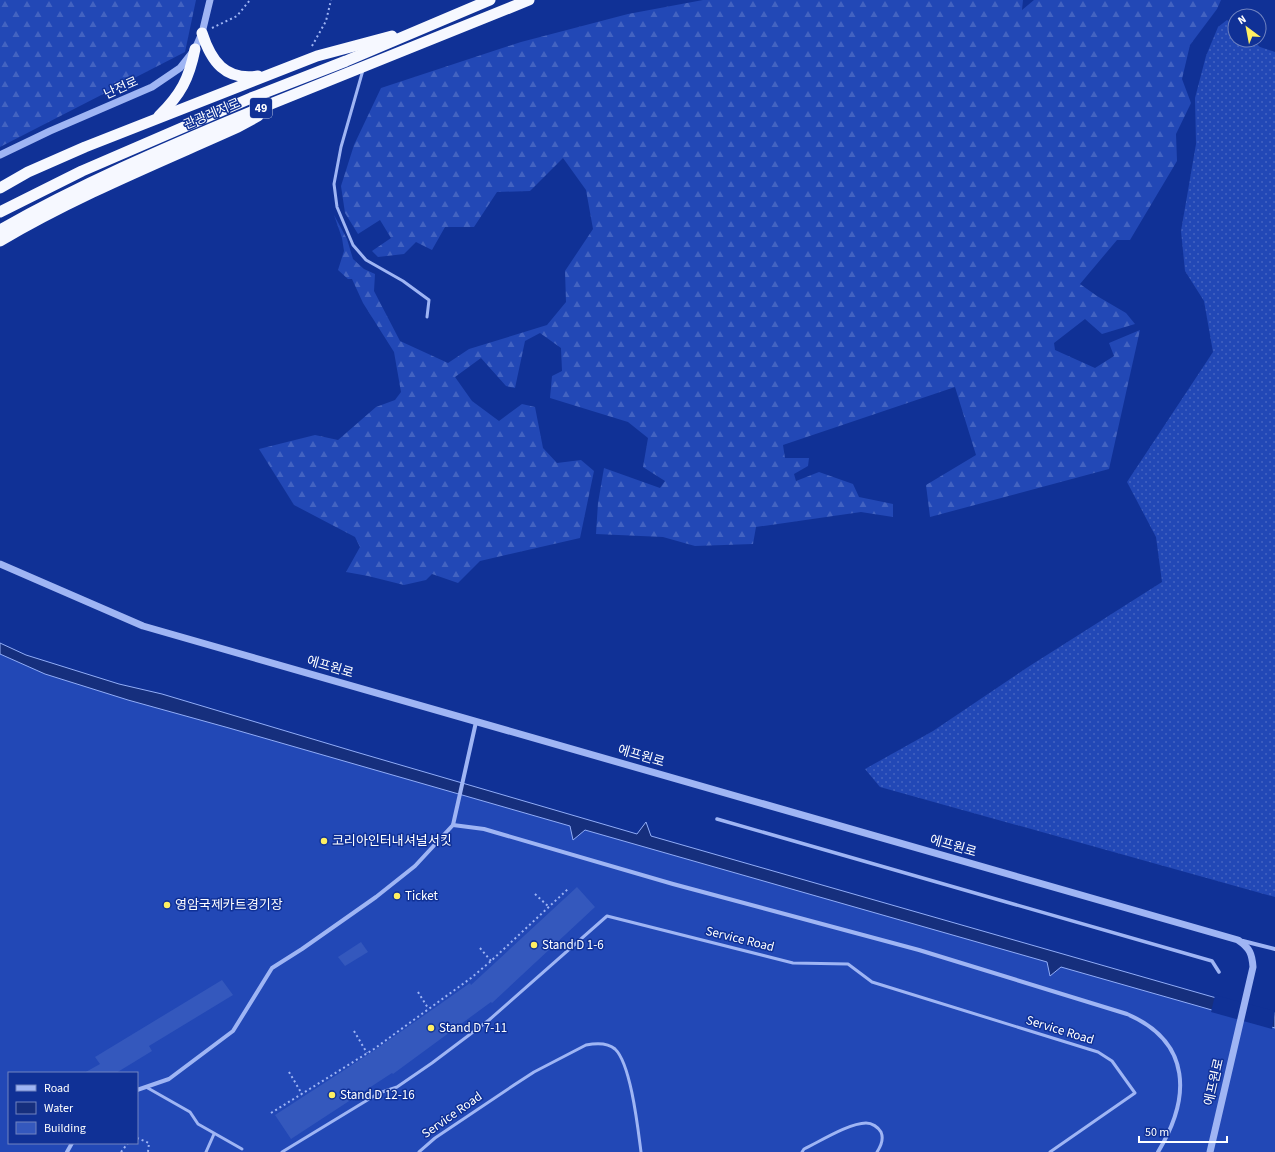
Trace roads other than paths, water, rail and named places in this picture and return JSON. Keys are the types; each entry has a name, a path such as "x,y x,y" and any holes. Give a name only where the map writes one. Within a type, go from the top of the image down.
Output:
{"highway":[{"name":"관광레저로","path":"0,212 82,171 251,98 435,24 490,0"},
{"name":"관광레저로","path":"0,230 27,214 104,176 186,140 364,66 529,0"},
{"path":"0,188 28,172 85,146 317,56 435,24"},
{"path":"202,33 212,58 228,72 234,75 251,77 272,73"},
{"path":"156,119 174,101 183,86 191,70 195,49"},
{"path":"0,241 26,226 103,188 238,128 299,93"}],"street":[{"name":"난전로","path":"0,155 50,131 152,87 180,68 195,49 202,33 210,0"},
{"name":"에프원로","path":"0,566 143,626 1238,940 1250,950 1253,967 1210,1152"},
{"path":"138,1090 169,1079 233,1030 272,968 302,949 376,897 415,866 453,825 476,722"},
{"path":"716,819 1212,961 1219,972"},
{"path":"453,825 484,829 673,884 919,950 1120,1012 1141,1020 1155,1030 1173,1054 1179,1068 1181,1082 1180,1099 1176,1117 1168,1136 1158,1152"},
{"path":"1238,940 1275,950"}],"lane":[{"path":"364,66 341,147 334,184 337,207 353,245 366,260 403,281 429,300 427,317"},
{"name":"Service Road","path":"282,1152 379,1093 397,1087 432,1063 489,1020 607,916 792,963 848,964 872,982 1098,1052 1112,1061 1135,1093 1050,1152"},
{"name":"Service Road","path":"419,1152 435,1138 534,1072 586,1045 596,1043 606,1044 614,1048 621,1055 625,1065 637,1118 641,1152"},
{"path":"146,1087 190,1112 198,1124 242,1150"},
{"path":"802,1152 804,1149 849,1127 866,1123 874,1124 882,1135 882,1142 877,1152"},
{"path":"206,1152 214,1134"}],"water":[{"path":"0,643 26,655 119,684 162,694 637,834 646,822 651,836 1213,997 1275,1013 1275,1028 1061,967 1050,976 1047,962 585,830 573,840 570,826 128,700 45,674 0,654"}],"place":[{"name":"코리아인터내셔널서킷","path":"324,841"},
{"name":"Ticket","path":"397,896"},
{"name":"영암국제카트경기장","path":"167,905"},
{"name":"Stand D 1-6","path":"534,945"},
{"name":"Stand D 7-11","path":"431,1028"},
{"name":"Stand D 12-16","path":"332,1095"}]}
